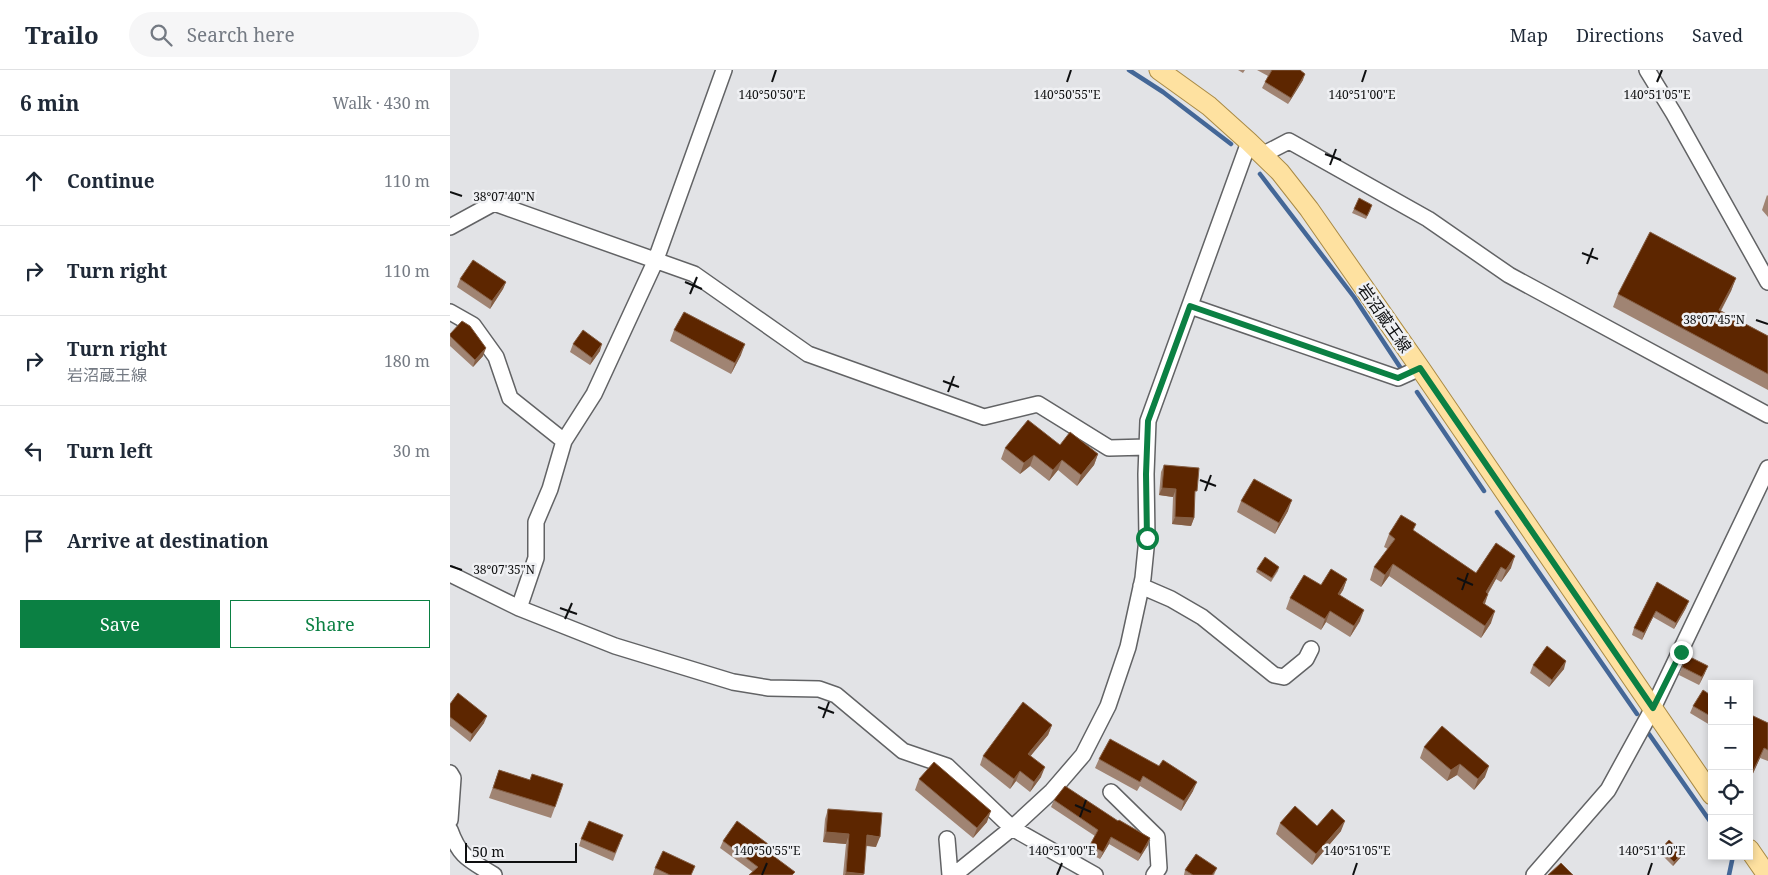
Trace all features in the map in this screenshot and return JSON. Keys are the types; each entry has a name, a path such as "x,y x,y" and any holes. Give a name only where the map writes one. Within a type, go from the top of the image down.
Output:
{"main road":[{"name":"岩沼蔵王線","path":"1163,71 1209,106 1256,148 1280,172 1309,209 1708,789"},
{"path":"1753,855 1767,875"}],"street":[{"path":"520,608 536,558 536,522 550,488 564,441 594,394 655,262 724,70"},
{"path":"1646,70 1674,114 1768,282"},
{"path":"954,875 1012,828 1052,791 1082,755 1108,706 1128,647 1141,586 1147,538 1148,421 1190,306 1256,148 1289,141 1428,218 1509,275 1768,416"},
{"path":"450,228 494,203 655,262 694,274 808,354 984,416 1038,404 1109,448 1147,447"},
{"path":"1190,306 1398,378 1420,368"},
{"path":"450,312 473,325 496,357 510,398 564,441"},
{"path":"1534,875 1608,790 1653,708 1768,468"},
{"path":"450,574 520,608 615,646 733,682 769,688 819,689 836,695 903,750 947,766 1012,828 1095,875"},
{"path":"1141,586 1170,599 1202,617 1274,674 1284,677 1306,659 1311,649"},
{"path":"450,773 453,778 450,820"},
{"path":"1111,792 1157,837 1159,868 1154,875"},
{"path":"450,830 456,847 468,859 494,875"},
{"path":"947,838 950,875"}],"building":[{"path":"1272,70 1300,70 1305,74 1291,98 1265,82"},
{"path":"1359,198 1372,205 1367,216 1354,209"},
{"path":"1650,232 1736,278 1719,310 1768,336 1768,374 1618,294"},
{"path":"473,260 506,282 492,301 460,279"},
{"path":"684,312 745,344 735,363 674,330"},
{"path":"462,321 470,326 486,348 475,360 450,336"},
{"path":"583,330 602,344 592,358 573,344"},
{"path":"1028,420 1060,445 1070,432 1098,454 1081,475 1062,460 1053,470 1034,455 1024,463 1005,448"},
{"path":"1164,465 1199,468 1197,491 1195,491 1194,518 1175,517 1176,489 1162,488"},
{"path":"1254,479 1292,500 1279,523 1241,501"},
{"path":"1401,515 1416,524 1413,530 1476,573 1496,543 1515,556 1506,570 1501,567 1486,592 1488,594 1483,603 1495,611 1485,626 1393,564 1385,575 1374,567 1395,539 1389,534"},
{"path":"1265,557 1279,567 1272,578 1257,569"},
{"path":"1331,569 1347,579 1338,594 1364,610 1354,626 1330,611 1325,619 1290,598 1304,575 1321,585"},
{"path":"1657,582 1689,601 1676,623 1656,611 1644,633 1634,628"},
{"path":"1547,646 1566,661 1552,680 1533,665"},
{"path":"1688,656 1708,666 1702,677 1682,667"},
{"path":"1703,690 1708,693 1708,715 1693,706"},
{"path":"458,693 487,716 472,734 450,717 450,704"},
{"path":"1023,702 1052,725 1028,754 1045,767 1034,782 1020,771 1014,779 983,756"},
{"path":"1753,716 1768,723 1768,750 1764,748 1753,771"},
{"path":"1442,726 1489,766 1478,779 1460,764 1451,770 1424,747"},
{"path":"1110,739 1159,766 1163,760 1197,782 1184,801 1143,776 1140,782 1099,759"},
{"path":"934,762 991,811 977,828 919,779"},
{"path":"499,770 530,780 532,774 563,784 555,807 493,788"},
{"path":"1065,786 1118,821 1150,838 1141,854 1111,837 1103,852 1090,845 1098,830 1054,800"},
{"path":"1295,806 1317,826 1332,809 1345,821 1316,854 1280,823"},
{"path":"828,809 882,813 880,837 867,835 864,874 846,872 849,834 826,832"},
{"path":"589,821 623,835 615,853 581,839"},
{"path":"737,821 768,844 764,849 795,872 792,875 749,875 758,867 723,841"},
{"path":"1669,840 1683,853 1674,862 1661,849"},
{"path":"663,851 695,866 691,875 670,875 655,868"},
{"path":"1196,854 1217,868 1212,875 1193,875 1185,870"},
{"path":"1561,863 1573,875 1548,875"}],"waterway":[{"path":"1129,70 1163,92 1231,144"},
{"path":"1260,174 1354,297 1400,367"},
{"path":"1417,392 1484,491"},
{"path":"1497,512 1637,714"},
{"path":"1649,734 1708,818"},
{"path":"1729,875 1732,860"}],"route":[{"path":"1147,538 1146,474 1148,421 1190,306 1398,378 1420,368 1653,708 1681,652"}]}
